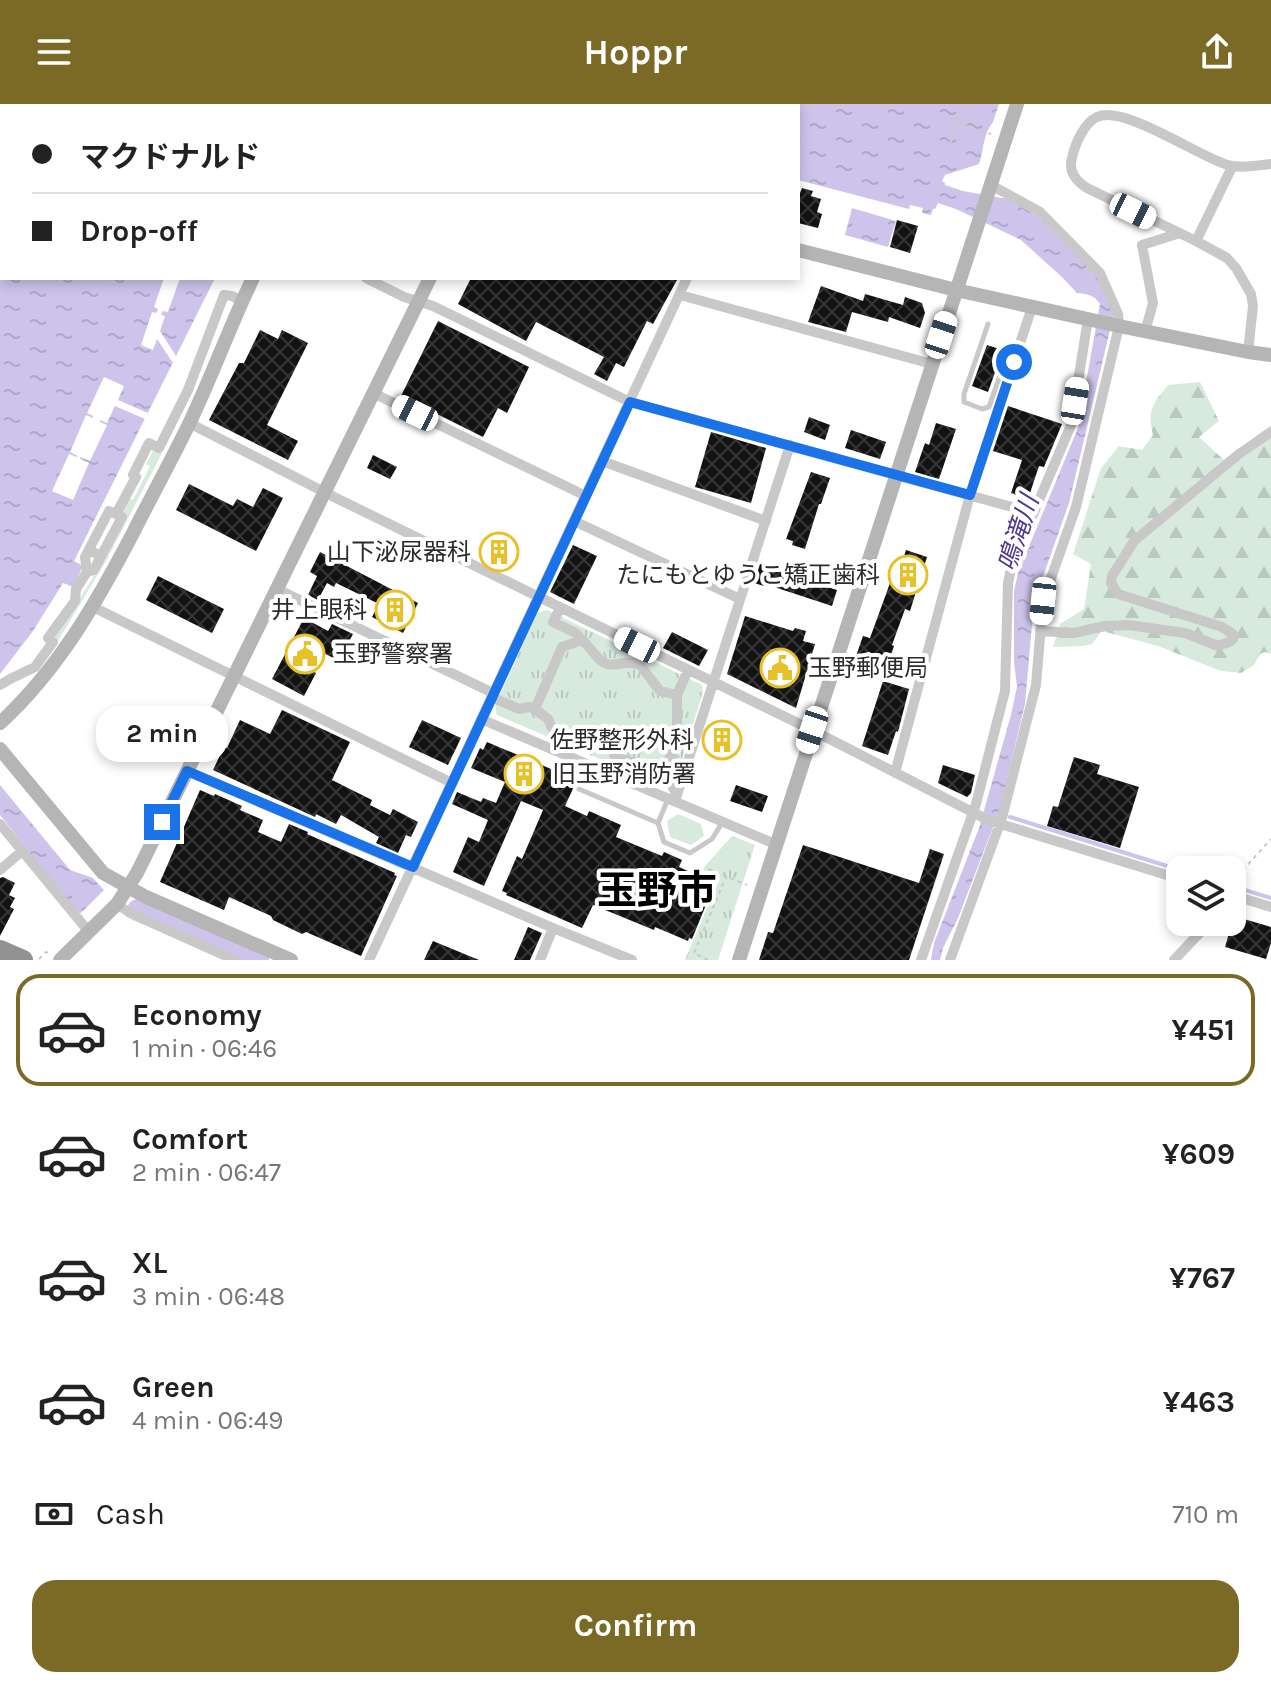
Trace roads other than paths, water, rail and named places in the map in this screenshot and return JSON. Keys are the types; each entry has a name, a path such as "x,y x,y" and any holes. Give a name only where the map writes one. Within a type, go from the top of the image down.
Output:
{"highway":[{"path":"0,950 23,960"}],"street":[{"path":"739,960 1017,104"},
{"path":"1248,352 1253,306 1251,294 1227,258 1087,188 1078,182 1070,167 1072,156 1089,123 1097,116 1106,114 1129,118 1232,167 1271,164"},
{"path":"1196,241 1232,167"},
{"path":"950,960 998,823 1036,685 1043,601 1076,507 1118,314 1100,273 1040,212 990,189"},
{"path":"1145,332 1153,303 1142,245 1180,233"},
{"path":"800,251 1116,326 1271,355"},
{"path":"0,723 42,679 93,607 189,423 252,280"},
{"path":"370,280 404,297 433,306 630,402 1034,513"},
{"path":"60,960 117,904 129,888 429,280"},
{"path":"369,960 686,280"},
{"path":"116,514 136,477 133,475 149,443 159,448 165,437 188,390 224,295 242,301"},
{"path":"680,295 932,364"},
{"path":"895,773 970,495 1032,307"},
{"path":"921,960 977,814 1005,691 1008,583 1012,564 1071,425 1091,320"},
{"path":"373,393 586,496"},
{"path":"189,423 977,814 1166,875"},
{"path":"1040,631 1074,633 1128,625 1168,629 1218,646 1233,639 1234,635 1222,627 1118,594 1111,583 1112,576 1134,541 1239,454 1271,432"},
{"path":"673,798 790,445"},
{"path":"602,461 766,521"},
{"path":"0,685 35,667 53,642 48,638 75,601 76,589 87,572 85,557 109,511 122,517 94,570 87,572"},
{"path":"574,521 740,599"},
{"path":"89,550 101,556"},
{"path":"277,589 519,709 535,709 548,719 552,728 587,743 593,736 614,745 614,755 648,768 661,766 672,757 677,743 677,695 688,670"},
{"path":"93,607 452,783"},
{"path":"560,608 553,622 576,633 602,662 640,665 660,691 677,695"},
{"path":"535,709 562,647 582,640"},
{"path":"481,719 673,798 775,844"},
{"path":"0,749 103,873 129,888 291,960"},
{"path":"661,766 673,798"},
{"path":"187,771 632,960"},
{"path":"0,824 89,932"},
{"path":"0,870 22,851"},
{"path":"1246,900 1271,907"},
{"path":"117,904 221,957 235,960"},
{"path":"540,960 553,928"},
{"path":"1174,960 1197,936"}],"lane":[{"path":"988,324 964,402 982,409 992,404 1008,352"},
{"path":"579,789 658,823"},
{"path":"673,798 658,823 664,842 690,853 712,839 723,822"}],"water":[{"path":"800,104 999,104 985,137 979,164 945,175 942,181 963,191 1007,199 1038,217 1095,273 1114,313 1069,503 1034,602 1025,704 1000,809 940,960 931,960 934,943 979,828 1017,687 1014,591 1018,573 1078,428 1100,304 1092,296 1077,293 1021,240 938,203 931,215 922,213 923,208 910,205 909,209 800,181"},
{"path":"852,208 896,221 888,247 845,235"},
{"path":"0,280 214,280 74,561 83,566 73,587 63,583 33,631 0,674"},
{"path":"0,785 70,870 93,878 104,890 81,913 75,910 0,815"}],"waterway":[{"path":"1010,817 1166,866"},
{"path":"1246,890 1271,898"},
{"path":"138,910 258,960"}],"place":[{"name":"山下泌尿器科","path":"499,552"},
{"name":"たにもとゆうこ矯正歯科","path":"908,575"},
{"name":"井上眼科","path":"395,610"},
{"name":"玉野警察署","path":"305,654"},
{"name":"玉野郵便局","path":"780,668"},
{"name":"佐野整形外科","path":"722,740"},
{"name":"旧玉野消防署","path":"524,774"}],"district":[{"name":"玉野市","path":"657,890"}],"water label":[{"name":"鳴滝川","path":"1018,533"}]}
